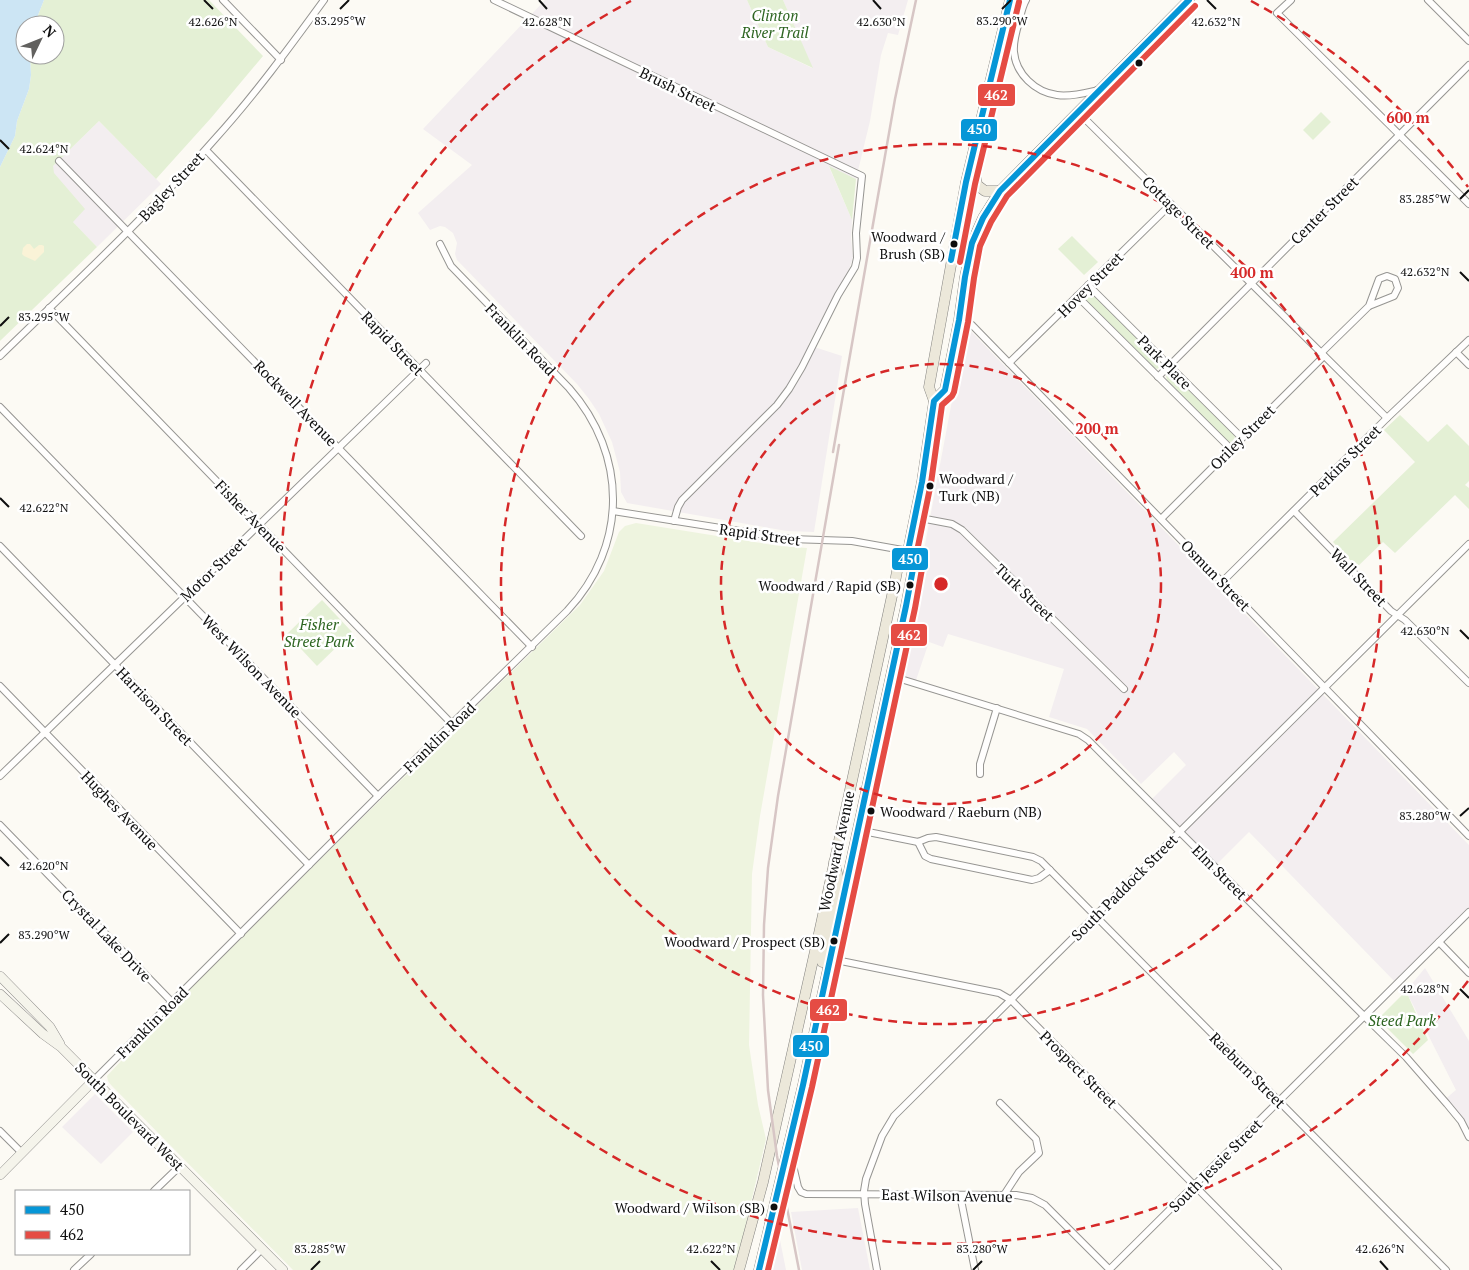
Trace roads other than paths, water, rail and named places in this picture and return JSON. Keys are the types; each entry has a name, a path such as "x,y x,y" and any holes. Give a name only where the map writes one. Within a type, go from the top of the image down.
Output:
{"main road":[{"name":"Woodward Avenue","path":"738,1270 762,1182 898,566 908,551 934,402 929,387 966,182 1010,0"},
{"name":"Woodward Avenue","path":"934,402 945,390 972,243 983,218 1000,191 1189,0"},
{"path":"984,106 984,131 976,177 977,185 985,191 1000,191"},
{"name":"Woodward Avenue","path":"759,1270 789,1148 831,959 891,676 912,569 908,551"},
{"path":"855,767 860,765 865,770 853,822 858,830"},
{"path":"831,959 826,963 820,959 838,877 834,861"}],"street":[{"path":"222,0 281,60"},
{"name":"Bagley Street","path":"0,356 129,231 206,150 281,60 324,0"},
{"name":"Brush Street","path":"494,0 862,176 856,233 857,258 855,267 838,295 802,367 786,393 770,412 685,496 678,507 674,521"},
{"path":"1026,0 1022,9 1014,45 1015,58 1023,75 1037,88 1050,94 1072,95 1100,90"},
{"path":"1290,0 1278,13 1469,204"},
{"path":"1428,0 1469,41"},
{"name":"Center Street","path":"1158,377 1469,65"},
{"name":"Cottage Street","path":"1078,112 1387,418"},
{"name":"Rapid Street","path":"206,150 581,536"},
{"name":"Rockwell Avenue","path":"59,161 532,646"},
{"name":"Hovey Street","path":"1009,364 1171,204"},
{"name":"Franklin Road","path":"0,1175 378,796 572,606 590,582 606,548 613,510 612,480 607,455 598,431 585,408 569,388 451,266 440,244"},
{"path":"1387,276 1395,279 1398,288 1394,296 1369,306 1379,279 1387,276"},
{"name":"Park Place","path":"1088,286 1242,438"},
{"name":"Park Place","path":"1078,296 1231,449"},
{"name":"Oriley Street","path":"1160,519 1242,438 1369,306"},
{"name":"Fisher Avenue","path":"49,308 452,724"},
{"name":"Osmun Street","path":"959,320 972,325 1469,836"},
{"name":"Perkins Street","path":"1222,582 1387,418 1469,340"},
{"path":"1456,352 1469,365"},
{"name":"Motor Street","path":"0,776 426,363"},
{"name":"West Wilson Avenue","path":"0,407 378,796"},
{"name":"Rapid Street","path":"613,510 790,539 852,541 908,551"},
{"name":"Wall Street","path":"1294,510 1391,610 1405,620 1469,683"},
{"name":"Turk Street","path":"915,517 952,524 962,530 1124,688"},
{"name":"South Paddock Street","path":"877,1270 864,1184 890,1121 1469,544"},
{"name":"Harrison Street","path":"0,546 309,865"},
{"name":"Elm Street","path":"891,676 1085,737 1406,1056 1461,1121 1469,1137"},
{"name":"Hughes Avenue","path":"0,686 241,934"},
{"path":"980,774 980,764 997,708"},
{"name":"Crystal Lake Drive","path":"0,825 172,1002"},
{"name":"Raeburn Street","path":"858,830 918,842 933,837 1033,857 1041,861 1446,1270"},
{"path":"918,842 924,854 931,860 1032,880 1039,878 1050,870"},
{"name":"South Jessie Street","path":"1110,1270 1469,912"},
{"path":"1439,942 1469,973"},
{"name":"Prospect Street","path":"831,959 999,993 1011,1000 1278,1270"},
{"name":"South Boulevard West","path":"0,976 50,1027 61,1047"},
{"name":"South Boulevard West","path":"0,994 42,1034 61,1047 283,1270"},
{"path":"1000,1103 1036,1139 1039,1153 1020,1172 1004,1195"},
{"path":"0,1131 22,1153"},
{"name":"East Wilson Avenue","path":"789,1148 798,1187 801,1192 806,1194 1004,1195 1027,1197 1045,1205 1110,1270"},
{"path":"155,1190 180,1166"},
{"path":"960,1195 975,1270"},
{"path":"241,1270 262,1249"},
{"path":"74,1270 90,1255"}],"water":[{"path":"0,0 44,0 38,15 15,15 15,65 30,65 31,75 29,89 17,121 15,136 0,167"}],"railway":[{"path":"833,452 895,99 916,0"},
{"path":"799,1270 777,1156 768,1090 763,995 764,925 768,868 778,796 839,445"}],"place":[{"name":"Woodward / Brush (SB)","path":"954,244"},
{"name":"Woodward / Turk (NB)","path":"930,486"},
{"name":"Woodward / Rapid (SB)","path":"910,585"},
{"name":"Woodward / Raeburn (NB)","path":"871,811"},
{"name":"Woodward / Prospect (SB)","path":"834,941"},
{"name":"Woodward / Wilson (SB)","path":"774,1207"}],"park label":[{"name":"Clinton River Trail","path":"775,24"},
{"name":"Fisher Street Park","path":"319,632"},
{"name":"Steed Park","path":"1402,1020"}]}
